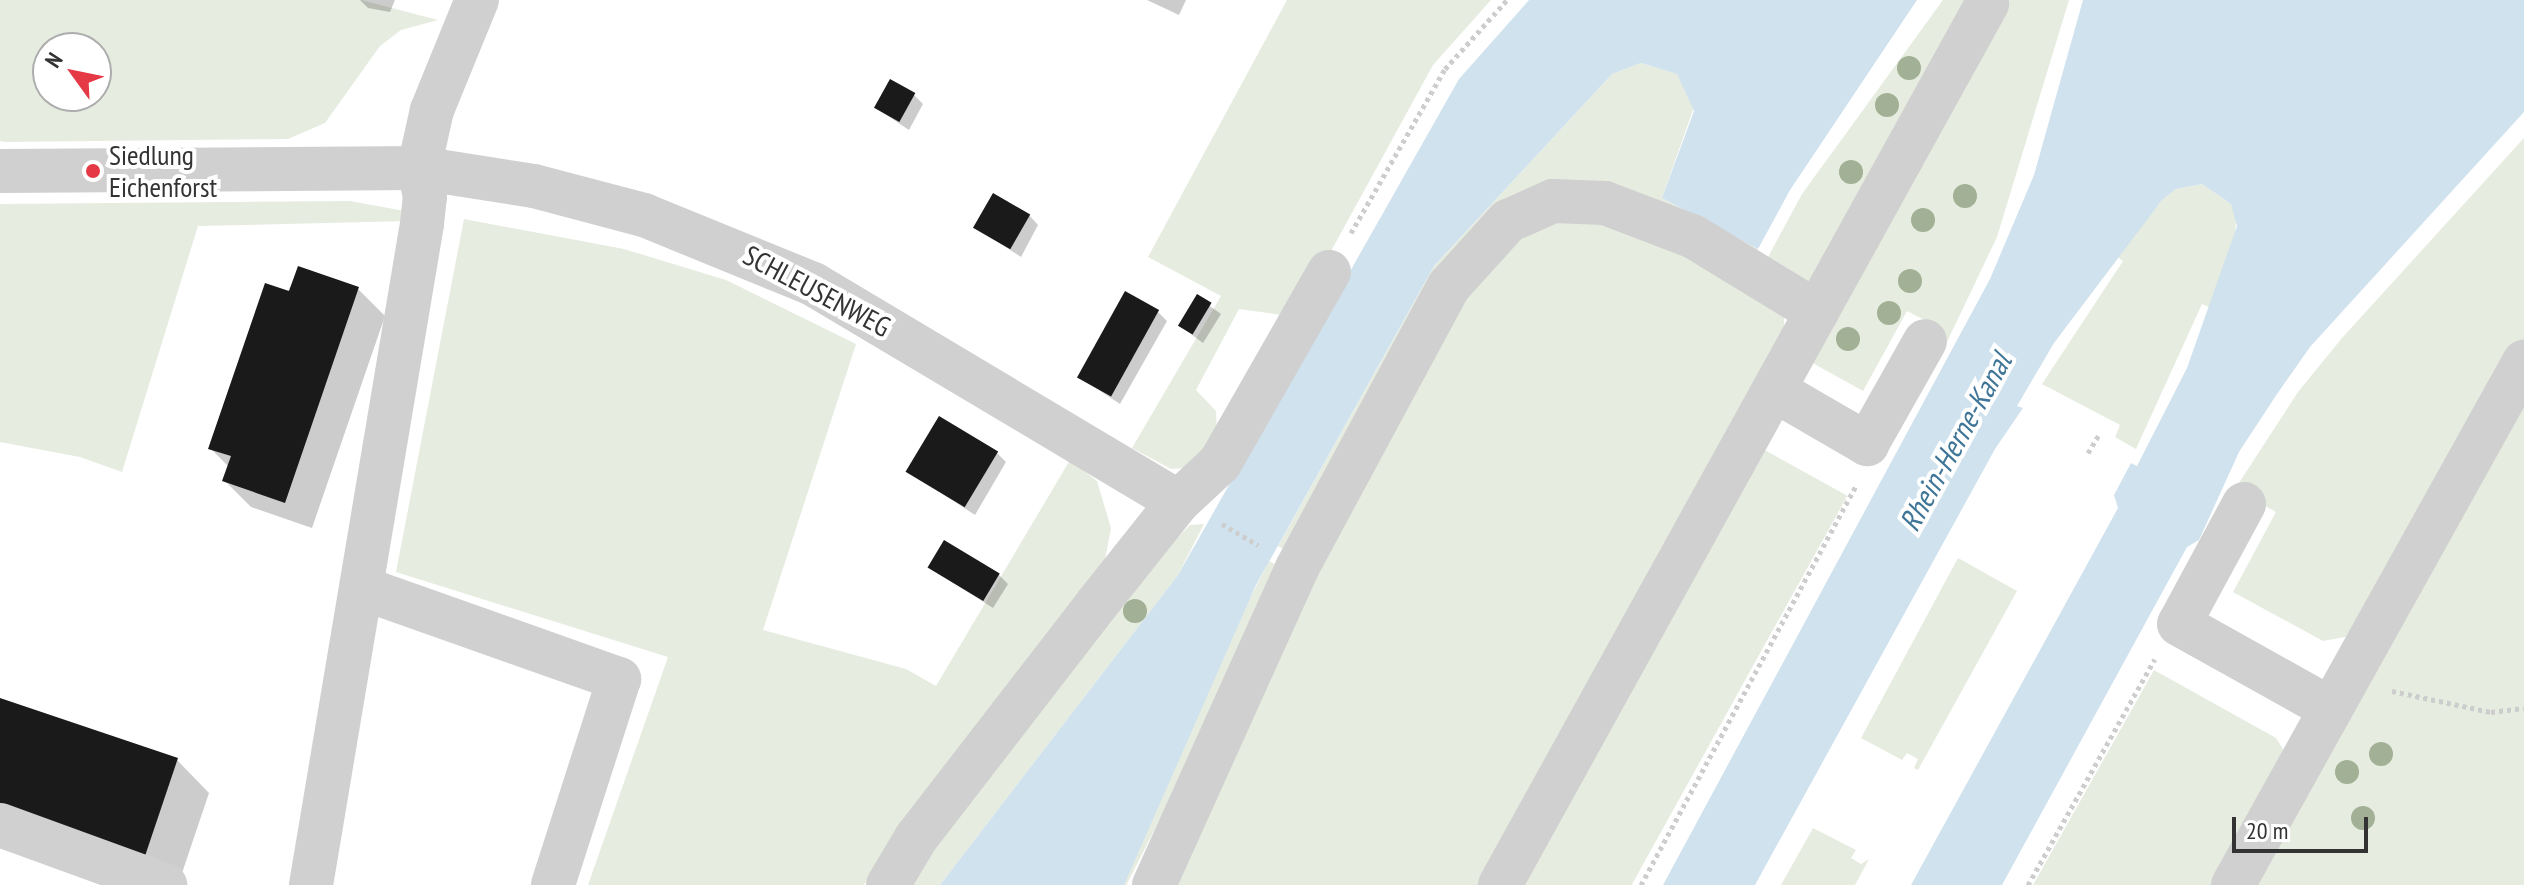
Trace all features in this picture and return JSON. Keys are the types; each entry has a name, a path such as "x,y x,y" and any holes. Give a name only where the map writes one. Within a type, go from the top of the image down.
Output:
{"street":[{"path":"311,885 422,224 425,197 419,168 432,110 477,0"},
{"path":"1500,885 1987,4"},
{"name":"SCHLEUSENWEG","path":"0,171 419,168 534,186 644,215 737,248 813,284 1196,511"},
{"path":"1154,885 1304,555 1449,286 1508,221 1553,201 1605,203 1694,237 1817,312"},
{"path":"888,885 963,776 1196,511 1329,272"},
{"path":"1774,390 1867,444 1925,341"},
{"path":"2233,885 2524,362"},
{"path":"2244,504 2179,624 2337,698"},
{"path":"362,588 619,679 553,885"},
{"path":"0,825 165,885"}],"path":[{"path":"1329,272 1445,69 1507,0"},
{"path":"2088,453 2100,433"},
{"path":"1641,885 1853,499 1867,444"},
{"path":"1196,511 1261,547"},
{"path":"2028,885 2179,624"},
{"path":"2337,698 2417,692 2491,712 2524,708"}],"shaded area":[{"path":"0,0 361,0 438,20 401,30 380,46 325,123 288,139 0,141"},
{"path":"1287,0 1491,0 1433,65 1313,284 1283,315 1239,309 1196,390 1216,411 1217,435 1185,468 1171,469 1132,448 1221,296 1148,257"},
{"path":"1943,0 2069,0 1997,237 1946,344 1925,331 1928,322 1907,311 1863,391 1809,361 1767,259 1802,194"},
{"path":"1641,63 1677,74 1694,107 1662,198 1758,249 1756,256 1529,196 1295,556 1278,546 1434,266 1612,74"},
{"path":"2524,138 2524,339 2356,635 2323,641 2233,592 2276,512 2235,489 2298,392 2342,338"},
{"path":"2202,184 2231,204 2237,214 2234,240 2211,308 2202,304 2136,449 2115,437 2120,425 2042,384 2123,261 2116,256 2162,200 2176,189"},
{"path":"350,201 410,212 409,221 198,226 122,472 80,457 0,442 0,204"},
{"path":"1550,216 1656,232 1784,316 1784,334 1483,885 1166,885 1293,601 1465,290 1504,251"},
{"path":"464,219 624,249 726,280 856,344 763,630 906,669 936,686 1070,460 1097,481 1111,528 1103,570 900,829 864,885 588,885 668,657 396,572"},
{"path":"2524,384 2524,885 2245,885"},
{"path":"1752,443 1847,496 1632,885 1508,884"},
{"path":"1204,524 1178,575 940,885 909,885 981,785 1176,539 1190,525"},
{"path":"1958,558 2017,591 1918,770 1914,768 1918,759 1907,753 1902,760 1861,738"},
{"path":"1269,561 1287,570 1126,885 1108,877"},
{"path":"2154,670 2276,738 2283,749 2285,765 2219,885 2033,885"},
{"path":"1813,828 1856,850 1851,858 1861,864 1869,859 1855,885 1781,885"}],"water":[{"path":"1529,0 1917,0 1790,190 1758,249 1662,198 1694,111 1677,74 1641,63 1612,74 1434,266 1256,585 1124,885 940,885 1178,575 1459,79"},
{"name":"Rhein-Herne-Kanal","path":"2083,0 2524,0 2524,112 2310,347 2277,394 2239,452 2199,540 2187,547 2002,885 1911,885 2118,508 2114,495 2131,463 2137,466 2187,368 2237,226 2231,204 2202,184 2176,189 2162,200 2054,343 2017,406 2023,408 1995,449 1755,885 1663,885 1990,279 2034,175"}],"building":[{"path":"890,79 915,93 899,122 874,108"},
{"path":"993,193 1030,214 1010,249 973,228"},
{"path":"298,266 359,287 285,503 222,481 231,456 208,449 265,283 289,291"},
{"path":"1125,291 1159,310 1111,396 1077,378"},
{"path":"1197,294 1212,303 1193,334 1178,326"},
{"path":"939,416 998,452 965,507 906,472"},
{"path":"944,540 1000,573 983,601 928,567"},
{"path":"0,698 178,758 145,856 0,806"}],"place":[{"name":"Siedlung Eichenforst","path":"93,171"}]}
